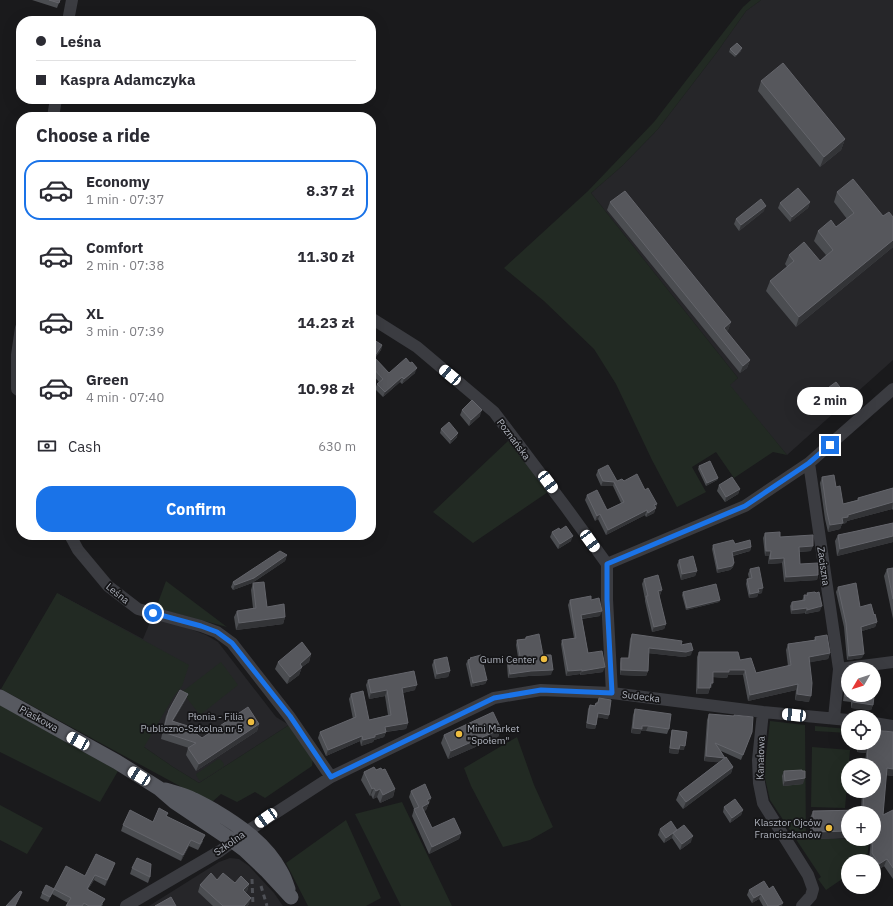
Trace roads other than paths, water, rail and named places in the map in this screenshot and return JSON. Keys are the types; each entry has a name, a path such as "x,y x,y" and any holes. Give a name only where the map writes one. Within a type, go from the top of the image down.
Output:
{"main road":[{"name":"Piaskowa","path":"0,697 118,762 160,789 175,802 233,841 257,862 294,902"},
{"name":"Piaskowa","path":"160,789 194,800 226,818 246,832 268,853 277,865 294,902"}],"street":[{"path":"69,16 72,0"},
{"name":"Poznańska","path":"376,321 417,347 494,412 607,564"},
{"path":"612,693 607,600 607,564 745,506 809,463 893,388"},
{"name":"Zaciszna","path":"809,463 839,669 834,718"},
{"name":"Leśna","path":"73,540 78,550 108,586 138,609 201,626 217,632 232,643 290,716 331,777"},
{"path":"839,669 893,662"},
{"name":"Sudecka","path":"331,777 494,698 541,690 612,693 763,712 841,719"},
{"name":"Kanałowa","path":"763,712 758,760 760,790 763,803 808,875 813,888 811,896 802,906"},
{"path":"881,724 893,726"},
{"name":"Szkolna","path":"126,906 220,851 246,832 331,777"}],"railway":[{"path":"252,879 253,906"},
{"path":"261,886 267,906"}],"place":[{"name":"Gumi Center","path":"544,659"},
{"name":"Płonia - Filia Publiczno-Szkolna nr 5","path":"251,722"},
{"name":"Mini Market \"Społem\"","path":"459,734"},
{"name":"Klasztor Ojców Franciszkanów","path":"829,828"}]}
